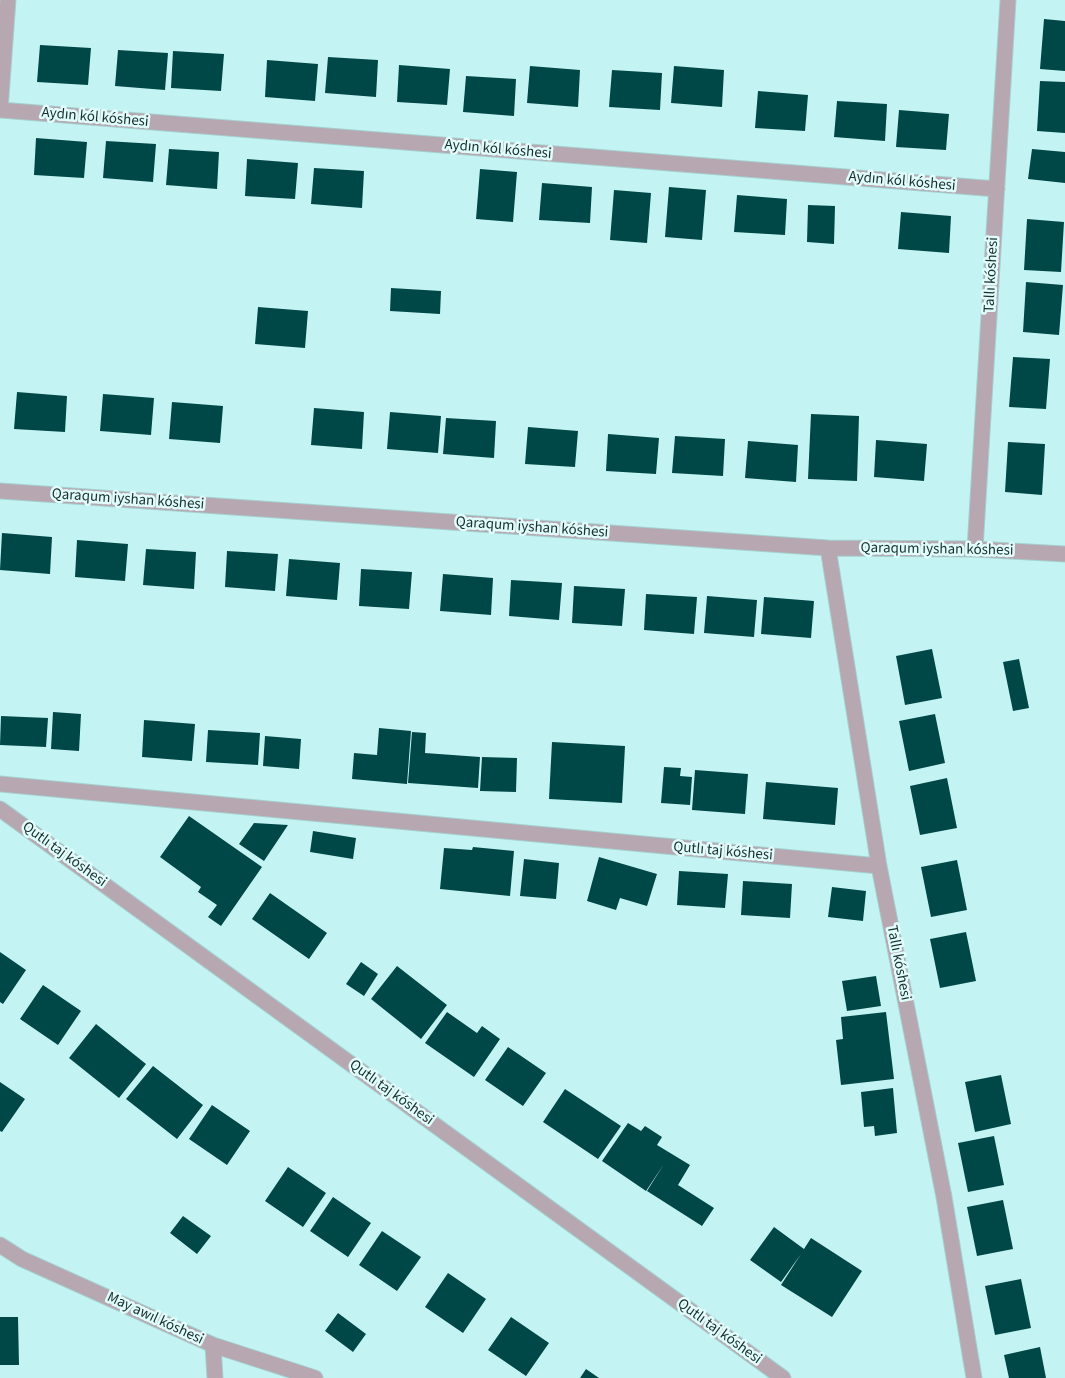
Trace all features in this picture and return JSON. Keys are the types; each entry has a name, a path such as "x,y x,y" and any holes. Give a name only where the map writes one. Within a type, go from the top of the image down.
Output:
{"street":[{"path":"0,110 8,0"},
{"name":"Tallı kóshesi","path":"975,549 1008,0"},
{"name":"Aydın kól kóshesi","path":"0,110 997,190"},
{"name":"Qaraqum iyshan kóshesi","path":"0,491 828,548 975,549 1065,554"},
{"name":"Tallı kóshesi","path":"828,548 879,866 944,1197 974,1378"},
{"name":"Qutlı taj kóshesi","path":"0,784 879,866"},
{"name":"Qutlı taj kóshesi","path":"0,809 783,1378"},
{"name":"May awıl kóshesi","path":"0,1245 22,1259 213,1346 316,1378"},
{"path":"213,1346 215,1378"}],"building":[{"path":"1044,19 1065,21 1065,71 1040,69"},
{"path":"40,45 91,48 88,85 37,82"},
{"path":"118,50 168,53 165,90 115,86"},
{"path":"173,51 224,54 221,91 171,88"},
{"path":"328,57 378,60 376,97 325,93"},
{"path":"267,60 318,64 315,101 265,97"},
{"path":"399,65 450,69 447,105 397,102"},
{"path":"530,66 580,70 578,107 527,103"},
{"path":"674,66 724,70 722,107 671,103"},
{"path":"612,70 662,73 660,110 609,107"},
{"path":"466,76 516,79 514,116 463,112"},
{"path":"1040,81 1065,82 1065,133 1037,131"},
{"path":"758,91 808,95 805,131 755,128"},
{"path":"837,101 887,104 885,141 834,137"},
{"path":"899,110 949,114 946,150 896,147"},
{"path":"36,138 87,142 84,178 34,175"},
{"path":"106,141 156,144 153,182 103,178"},
{"path":"169,149 219,152 217,189 166,185"},
{"path":"1032,149 1065,152 1065,183 1028,179"},
{"path":"247,159 298,163 295,199 245,196"},
{"path":"314,168 364,171 362,208 311,204"},
{"path":"480,169 517,172 513,222 476,219"},
{"path":"542,183 592,187 590,223 539,220"},
{"path":"669,187 706,190 702,240 665,237"},
{"path":"614,190 651,193 647,243 610,240"},
{"path":"737,195 787,199 785,235 734,232"},
{"path":"808,205 835,206 834,244 807,242"},
{"path":"901,212 951,216 949,253 898,249"},
{"path":"1027,219 1064,222 1061,272 1024,270"},
{"path":"1026,282 1063,285 1059,335 1023,332"},
{"path":"391,288 441,291 440,314 390,311"},
{"path":"258,307 308,311 305,348 255,344"},
{"path":"1013,357 1050,359 1046,409 1009,407"},
{"path":"17,392 67,396 65,432 14,429"},
{"path":"103,394 154,398 151,435 100,431"},
{"path":"172,402 223,406 220,443 169,439"},
{"path":"314,408 364,412 362,449 311,445"},
{"path":"390,412 441,416 438,453 387,449"},
{"path":"811,414 859,416 857,481 808,479"},
{"path":"446,418 496,421 494,458 443,454"},
{"path":"528,427 578,431 575,467 525,464"},
{"path":"608,434 659,438 656,474 606,471"},
{"path":"675,436 725,439 723,476 672,473"},
{"path":"876,440 927,444 924,481 874,477"},
{"path":"748,441 798,445 796,482 745,478"},
{"path":"1008,442 1045,444 1042,495 1005,492"},
{"path":"2,533 52,537 50,574 0,570"},
{"path":"77,540 128,544 125,581 75,577"},
{"path":"146,549 196,552 194,589 143,585"},
{"path":"227,551 278,554 275,591 225,587"},
{"path":"289,559 340,563 337,600 286,596"},
{"path":"361,569 412,572 409,609 359,606"},
{"path":"443,574 493,578 491,615 440,611"},
{"path":"511,580 562,583 559,620 509,616"},
{"path":"574,586 625,589 622,626 572,623"},
{"path":"646,594 697,597 694,634 644,630"},
{"path":"707,596 757,600 754,637 704,633"},
{"path":"764,597 814,601 811,638 761,634"},
{"path":"932,649 942,698 905,705 896,656"},
{"path":"1019,659 1029,708 1013,711 1003,662"},
{"path":"53,712 81,714 79,751 51,749"},
{"path":"935,714 945,763 909,771 899,721"},
{"path":"1,716 48,718 46,747 0,745"},
{"path":"144,720 195,724 192,761 142,757"},
{"path":"379,728 411,731 407,784 352,779 354,753 377,755"},
{"path":"208,730 260,733 258,765 206,762"},
{"path":"412,732 426,733 425,753 480,757 478,788 408,783"},
{"path":"265,736 301,739 299,769 263,766"},
{"path":"552,742 625,746 622,803 549,799"},
{"path":"482,757 517,758 516,792 480,791"},
{"path":"664,767 681,768 680,776 692,777 690,805 661,803"},
{"path":"695,770 748,774 745,814 692,810"},
{"path":"947,778 957,828 920,835 910,786"},
{"path":"766,782 838,788 835,825 763,819"},
{"path":"189,816 262,867 221,926 208,917 217,905 198,892 201,887 160,857"},
{"path":"254,823 288,825 264,861 239,844"},
{"path":"313,831 356,838 353,859 310,852"},
{"path":"473,847 514,851 510,896 440,889 444,848 472,850"},
{"path":"599,857 657,874 647,906 620,898 616,910 587,901"},
{"path":"524,859 559,863 556,899 520,896"},
{"path":"957,860 967,910 931,917 921,867"},
{"path":"679,871 728,874 725,908 677,905"},
{"path":"743,881 792,884 790,918 741,915"},
{"path":"832,887 866,891 863,921 828,917"},
{"path":"270,893 327,933 309,959 252,919"},
{"path":"966,932 976,981 940,988 930,939"},
{"path":"0,952 26,970 3,1004 0,1002"},
{"path":"361,962 378,974 364,996 346,984"},
{"path":"397,966 447,1005 421,1039 371,999"},
{"path":"876,976 881,1006 847,1011 842,981"},
{"path":"43,985 81,1011 58,1045 20,1019"},
{"path":"447,1012 477,1033 482,1026 500,1039 474,1077 425,1043"},
{"path":"886,1012 894,1079 841,1085 836,1040 843,1039 841,1017"},
{"path":"96,1024 146,1064 119,1098 69,1058"},
{"path":"508,1047 546,1073 523,1106 485,1080"},
{"path":"153,1066 203,1105 177,1139 126,1099"},
{"path":"1001,1075 1011,1124 975,1132 965,1082"},
{"path":"0,1082 25,1099 2,1132 0,1131"},
{"path":"893,1088 897,1133 875,1136 874,1126 864,1127 861,1092"},
{"path":"565,1089 621,1126 598,1159 543,1122"},
{"path":"212,1105 250,1131 227,1165 189,1139"},
{"path":"628,1123 641,1131 645,1126 662,1137 657,1145 690,1165 678,1185 714,1208 702,1226 647,1191 664,1164 646,1191 602,1161"},
{"path":"994,1136 1004,1185 968,1192 958,1143"},
{"path":"288,1167 326,1193 303,1227 265,1201"},
{"path":"333,1197 371,1223 348,1257 310,1231"},
{"path":"1003,1200 1013,1249 977,1256 967,1207"},
{"path":"183,1216 211,1236 197,1254 170,1233"},
{"path":"774,1227 804,1249 811,1238 862,1271 832,1317 781,1285 801,1254 781,1282 750,1260"},
{"path":"382,1231 421,1257 397,1291 359,1265"},
{"path":"448,1273 486,1299 463,1333 425,1307"},
{"path":"1021,1279 1031,1328 995,1335 985,1286"},
{"path":"338,1313 366,1334 353,1352 325,1331"},
{"path":"0,1317 18,1317 19,1365 0,1365"},
{"path":"511,1317 549,1343 526,1376 488,1350"},
{"path":"1040,1347 1046,1378 1009,1378 1004,1355"},
{"path":"586,1369 599,1378 580,1378"}]}
